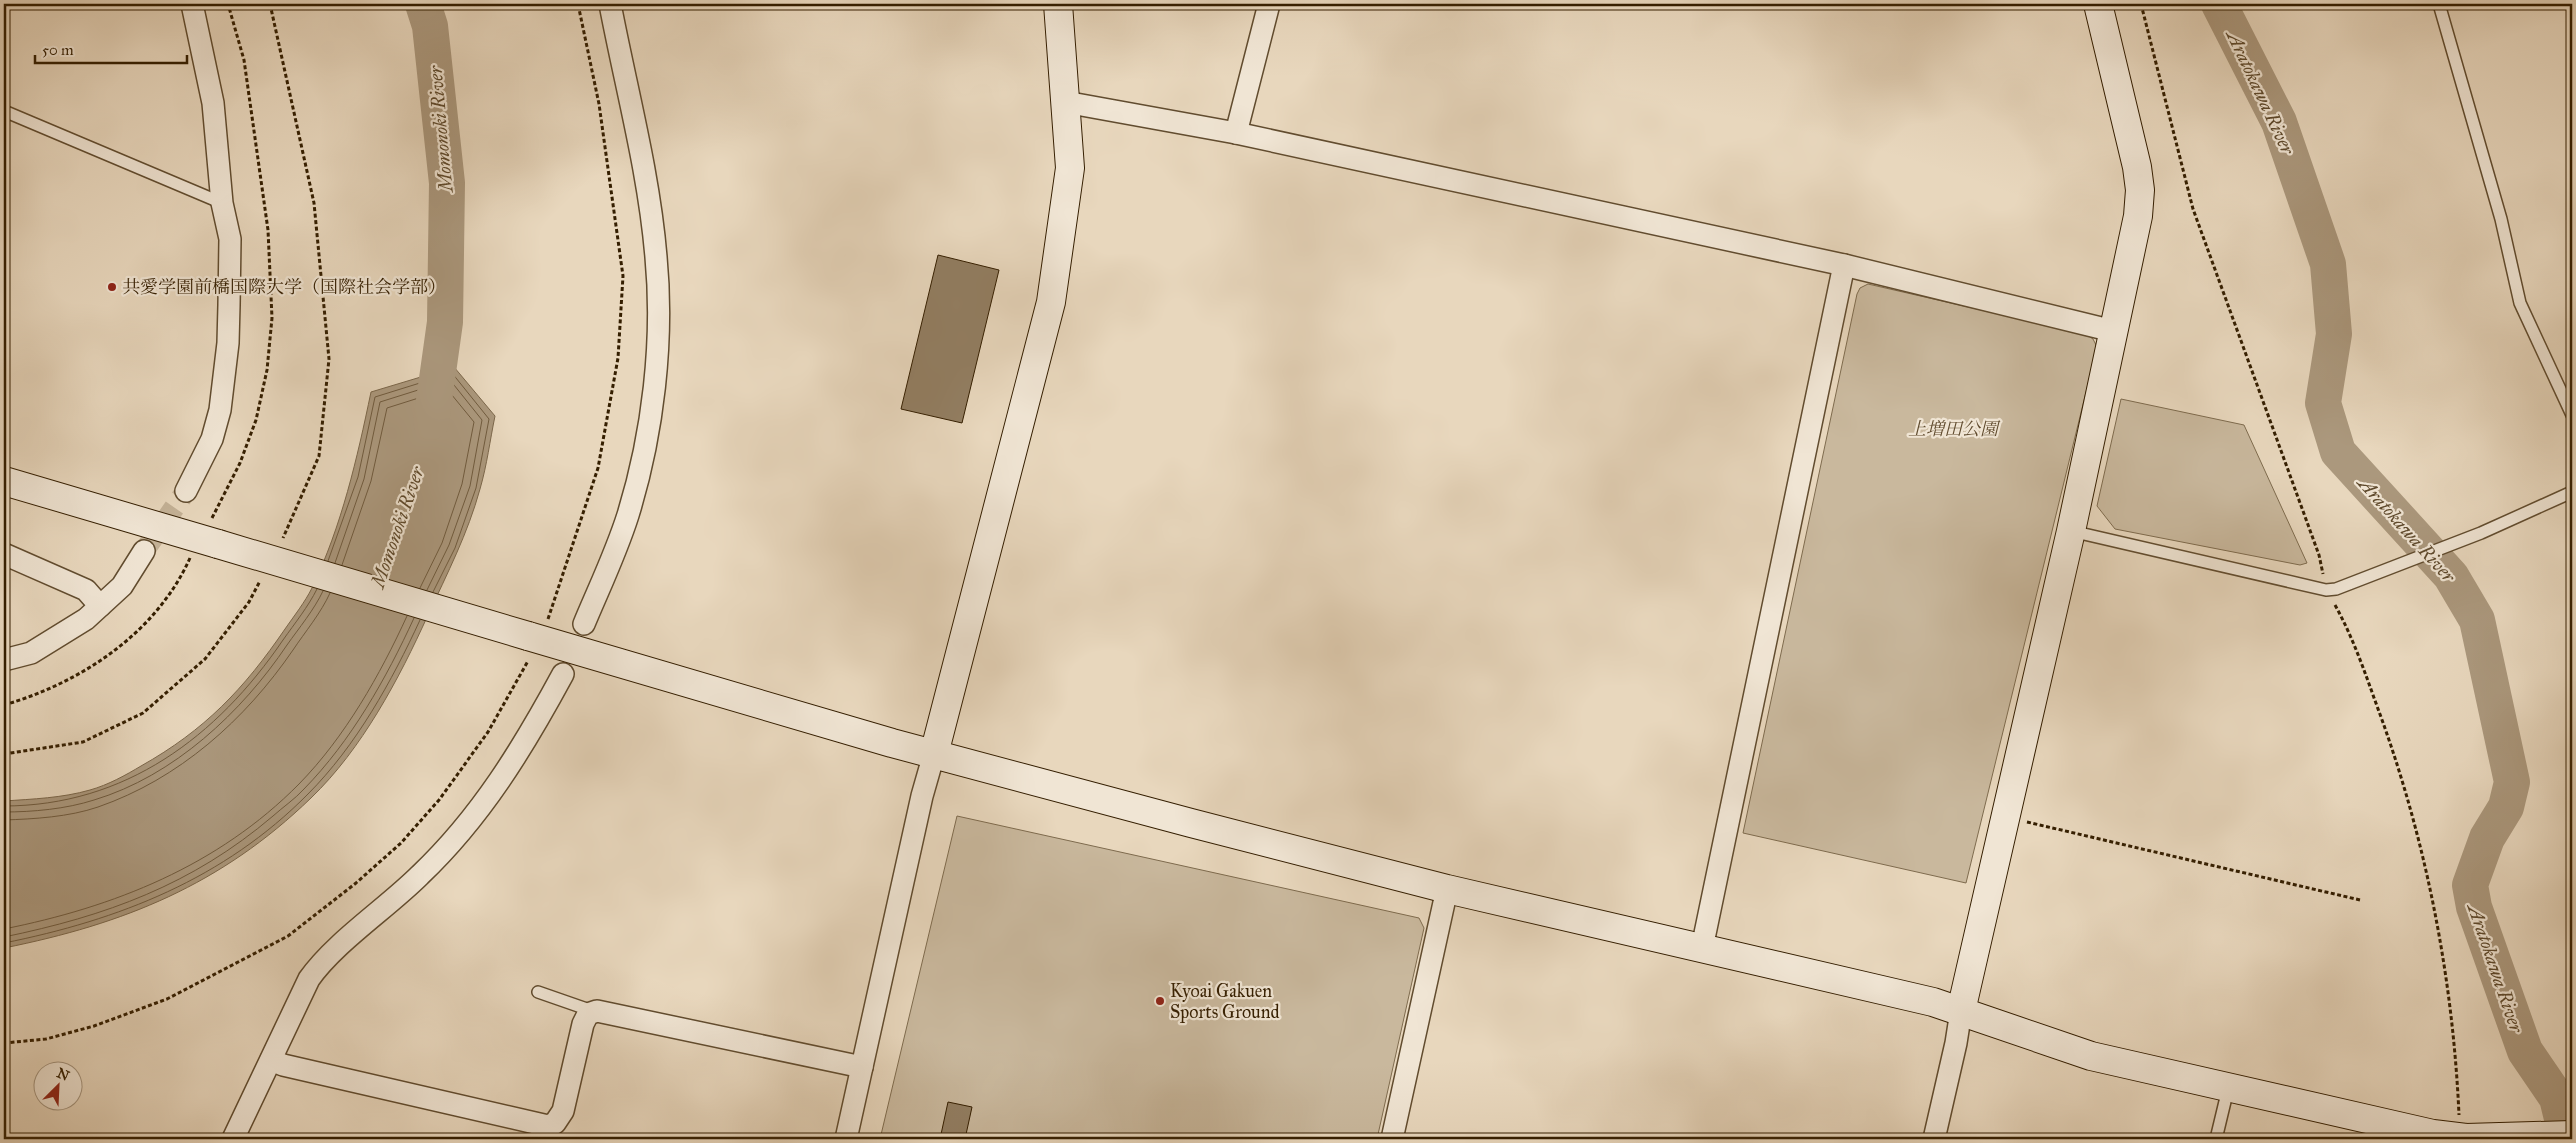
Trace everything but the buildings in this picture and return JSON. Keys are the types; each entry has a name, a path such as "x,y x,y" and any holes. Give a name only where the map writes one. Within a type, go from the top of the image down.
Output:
{"street":[{"path":"186,491 212,439 224,385 228,343 230,240 222,203 213,103 192,4"},
{"path":"584,624 616,550 638,480 651,405 658,336 656,257 649,198 610,4"},
{"path":"846,1139 922,796 1051,302 1070,168 1058,4"},
{"path":"1236,133 1269,4"},
{"path":"1934,1139 2004,817 2071,531 2138,216 2140,190 2137,167 2098,4"},
{"path":"1065,102 1236,133 1844,265 2113,331"},
{"path":"1702,948 1844,265"},
{"path":"4,482 934,754 1447,889 1933,1002 2091,1056 2433,1137 2572,1135"},
{"path":"4,660 30,653 86,619 122,586 144,551"},
{"path":"4,554 86,590 100,606"},
{"path":"233,1139 298,998 316,969 420,875 475,817 530,735 563,674"},
{"path":"1392,1139 1447,889"},
{"path":"271,1060 283,1065 548,1126 555,1123 563,1111 579,1036 588,1014 597,1010 862,1067"}],"lane":[{"path":"2439,4 2502,219 2520,303 2572,415"},
{"path":"4,111 222,203"},
{"path":"2071,531 2331,589 2481,533 2572,492"},
{"path":"538,992 584,1008 588,1014"},
{"path":"2216,1139 2228,1089"}],"path":[{"path":"270,4 314,203 329,359 319,456 279,545"},
{"path":"4,1042 46,1039 103,1023 167,999 288,936 356,883 400,844 439,800 488,732 535,638 598,468 618,358 623,285 615,202 602,124 578,4"},
{"path":"2141,4 2193,209 2331,589 2356,648 2393,751 2429,877 2457,1059 2463,1138"},
{"path":"4,705 49,689 79,675 117,648 156,612 184,570 208,542"},
{"path":"4,754 83,742 143,713 205,658 249,602 262,578"},
{"path":"2004,817 2360,900"}],"green space":[{"name":"上増田公園","path":"1868,284 2086,334 2093,339 2097,347 1966,883 1743,833 1857,294 1860,288"},
{"path":"2121,399 2244,425 2307,563 2300,565 2115,529 2097,506"},
{"name":"Kyoai Gakuen Sports Ground","path":"957,816 1419,918 1424,928 1377,1139 880,1139"}],"water":[{"path":"454,367 495,416 480,489 457,553 405,664 378,712 347,758 311,798 277,828 242,855 206,877 169,897 130,913 90,927 4,948 4,801 69,795 110,783 185,738 222,706 270,651 312,588 332,540 348,492 371,392"}],"waterway":[{"name":"Momonoki River","path":"423,4 430,26 447,183 445,322 431,422"},
{"name":"Aratokawa River","path":"2219,4 2279,122 2328,264 2334,334 2323,403 2338,452 2451,576 2477,620 2512,782 2506,807 2487,838 2470,885 2474,907 2525,1051 2557,1098 2567,1139"}],"tunnel":[{"path":"144,551 186,491"}],"place":[{"name":"共愛学園前橋国際大学（国際社会学部）","path":"112,287"},
{"name":"Kyoai Gakuen Sports Ground","path":"1160,1001"}]}
